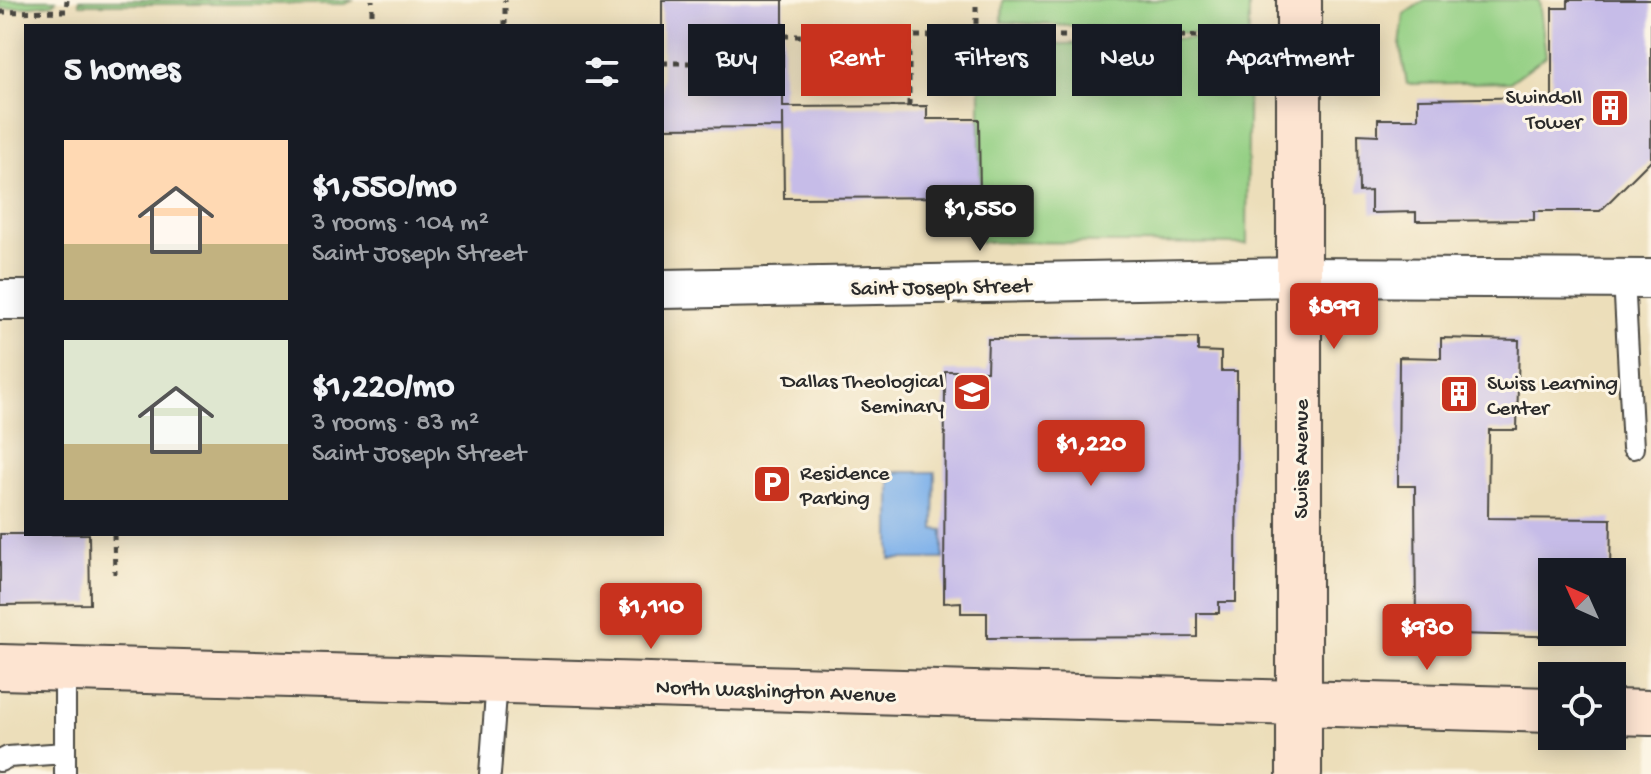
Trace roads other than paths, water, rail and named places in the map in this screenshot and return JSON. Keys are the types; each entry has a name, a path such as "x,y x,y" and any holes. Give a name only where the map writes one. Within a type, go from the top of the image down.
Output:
{"street":[{"name":"Swiss Avenue","path":"1299,0 1299,774"},
{"name":"Saint Joseph Street","path":"664,289 1300,277 1638,278"},
{"path":"0,300 24,300"},
{"name":"North Washington Avenue","path":"0,667 1538,710"},
{"path":"1626,712 1651,713"}],"lane":[{"path":"1633,448 1638,278"},
{"path":"65,669 65,774"},
{"path":"490,774 497,681"},
{"path":"0,761 8,757 65,753"}],"water":[{"path":"890,472 935,472 934,529 943,530 943,559 890,559"}],"place":[{"name":"Swindoll Tower","path":"1610,108"},
{"name":"Dallas Theological Seminary","path":"972,392"},
{"name":"Swiss Learning Center","path":"1459,394"},
{"name":"Residence Parking","path":"772,484"}]}
